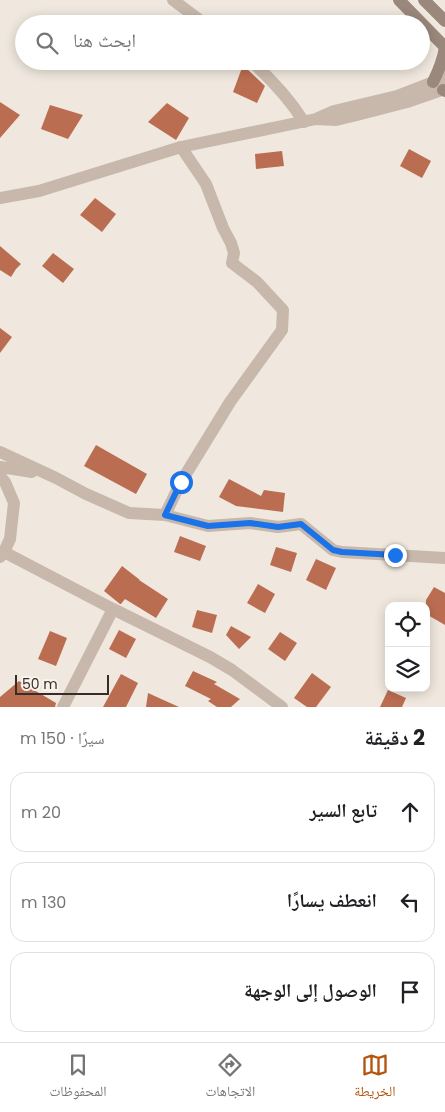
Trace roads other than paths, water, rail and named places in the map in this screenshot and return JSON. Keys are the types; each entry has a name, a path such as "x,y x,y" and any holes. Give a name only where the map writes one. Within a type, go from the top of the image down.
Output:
{"main road":[{"path":"400,0 414,15"},
{"path":"424,0 445,21"},
{"path":"430,31 445,47 443,62 439,71 441,88"}],"street":[{"path":"173,0 193,15"},
{"path":"260,70 283,92 294,107 310,121"},
{"path":"0,198 39,191 181,147 310,121 334,111 441,88 445,76"},
{"path":"165,515 181,482 230,402 282,330 283,310 257,282 232,263 234,253 231,243 223,228 206,184 181,147"},
{"path":"0,452 129,513 165,515 208,526 250,523 278,527 301,524 333,550 445,558"},
{"path":"0,467 18,469 56,478"},
{"path":"0,476 5,482 14,504 10,539 2,554 210,657 232,670 282,707"},
{"path":"63,707 113,609"}]}
